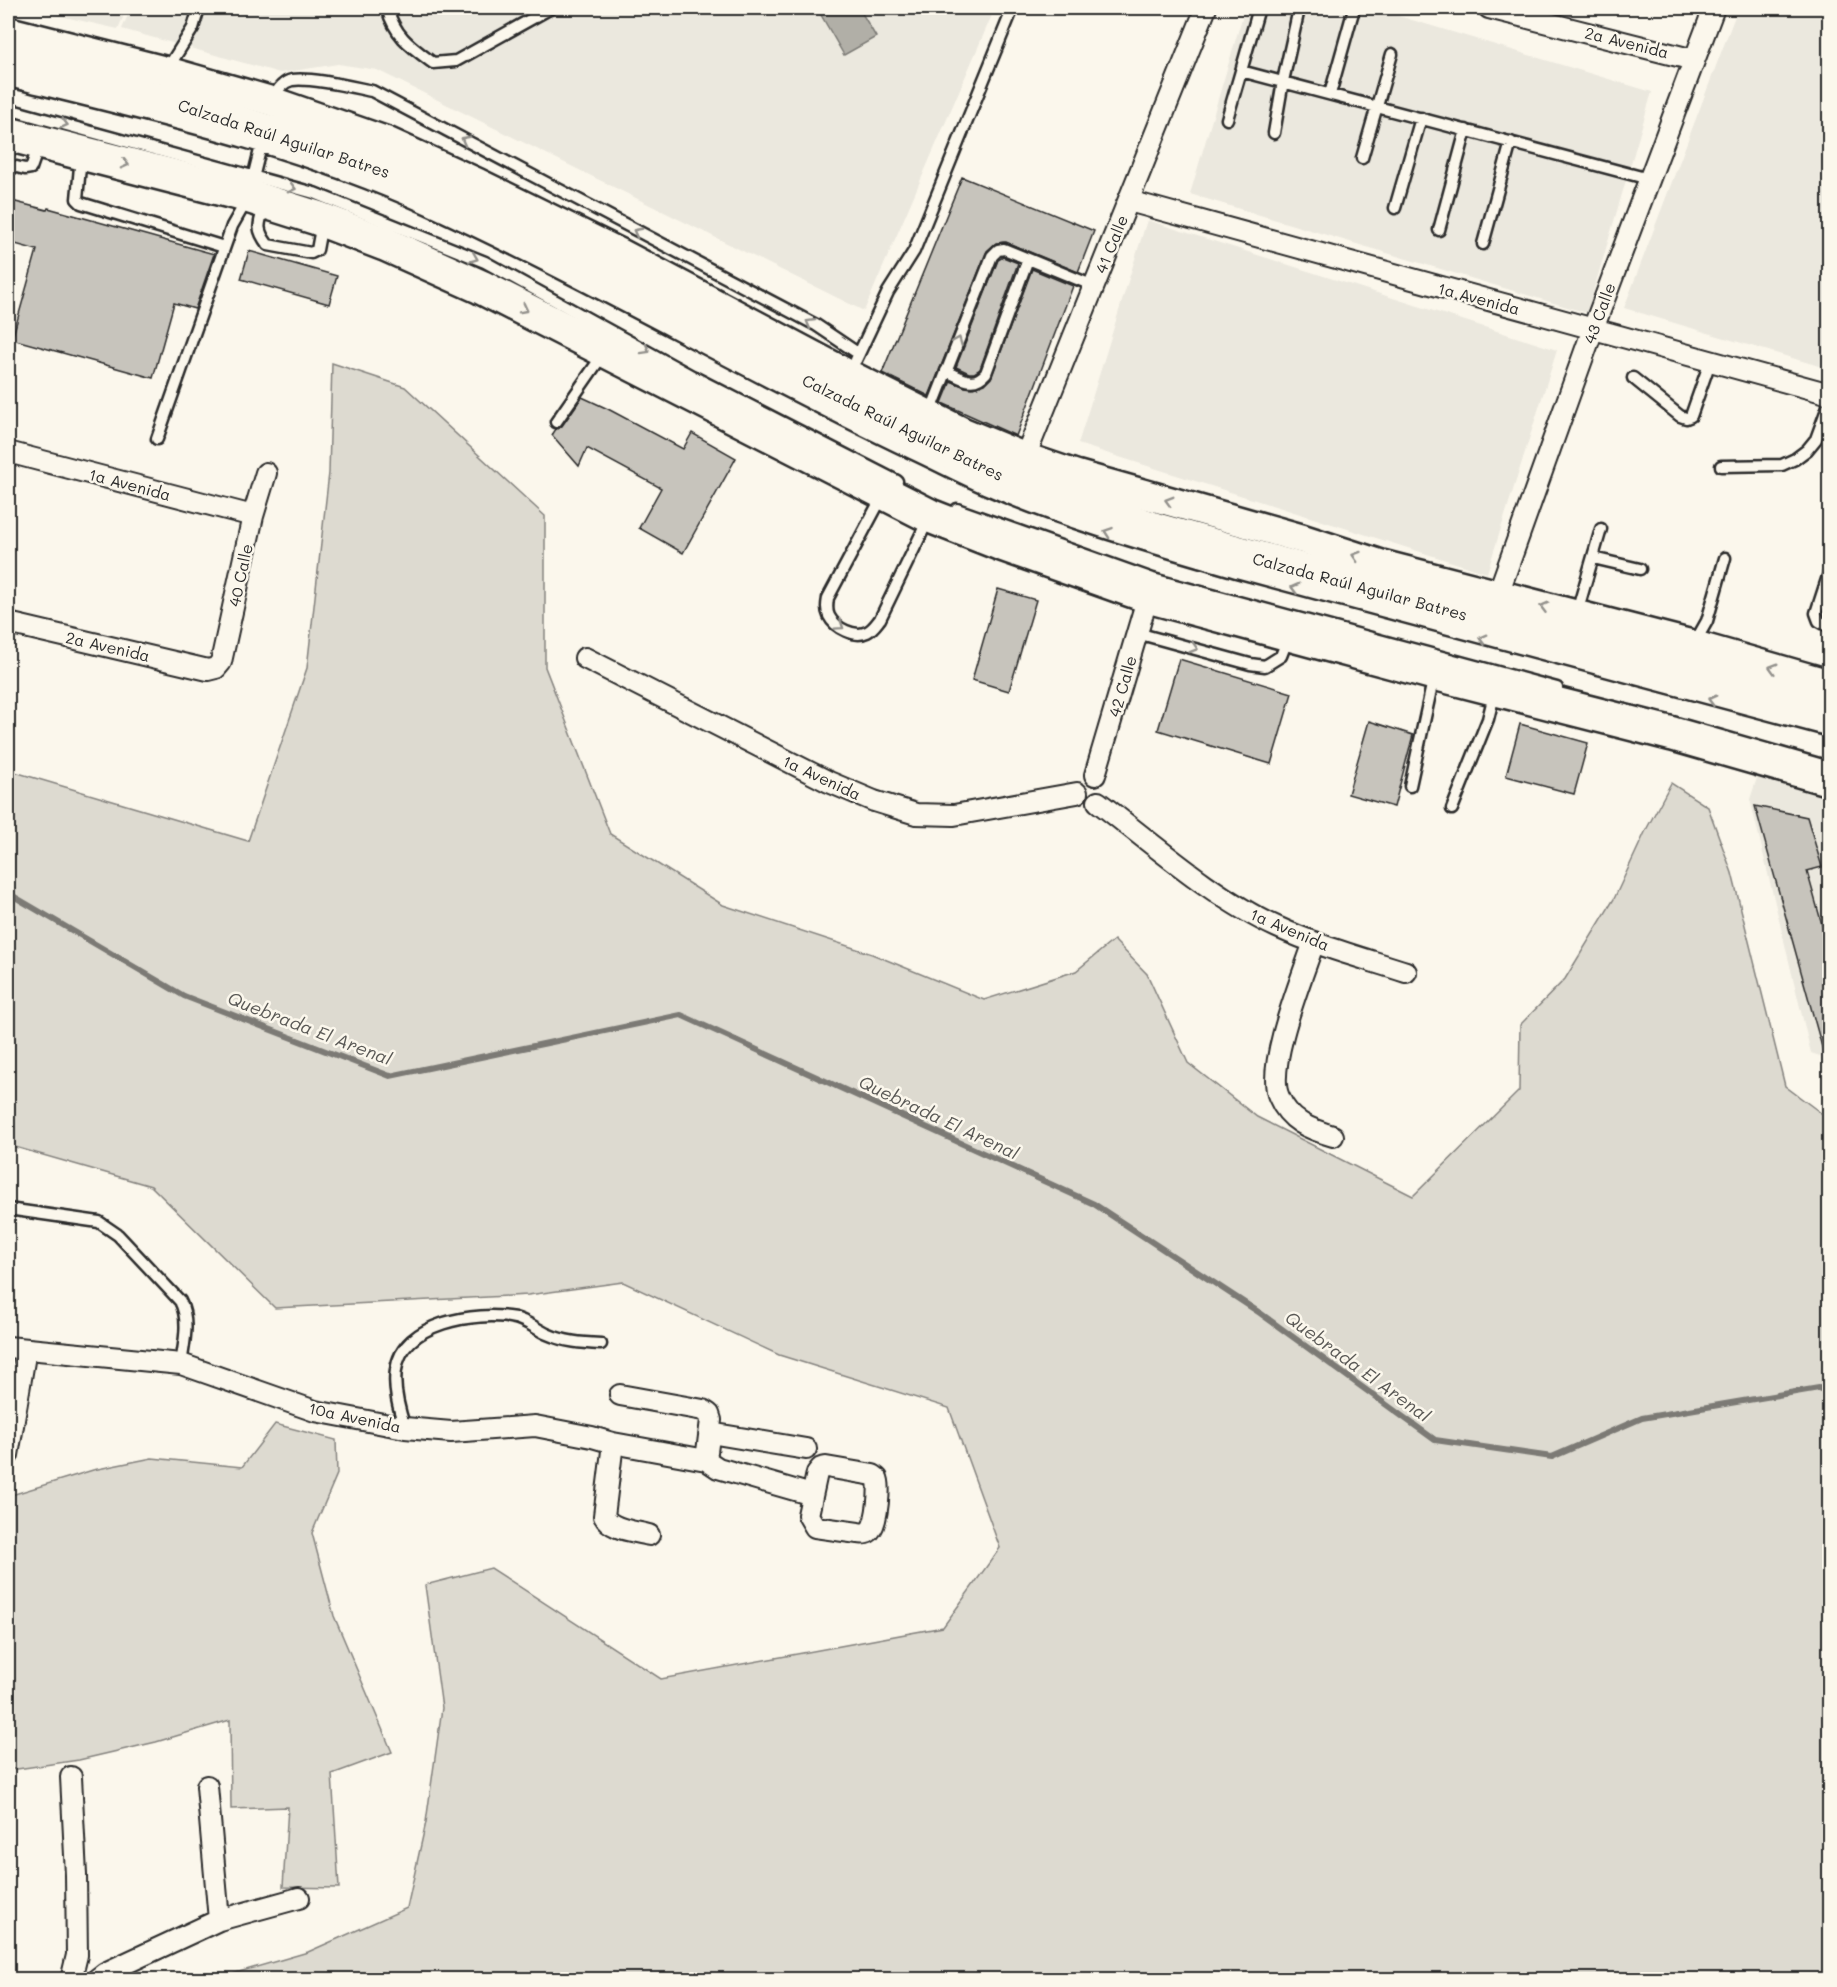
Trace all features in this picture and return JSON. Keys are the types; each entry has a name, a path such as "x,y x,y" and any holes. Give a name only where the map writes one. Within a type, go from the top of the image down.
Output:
{"highway":[{"name":"Calzada Raúl Aguilar Batres","path":"8,60 265,126 369,162 440,192 584,263 845,401 951,452 1020,469 1160,531 1493,608 1830,710"},
{"path":"8,134 256,191 440,267 606,350 894,488 999,543 1148,596 1684,737 1830,779"}],"street":[{"name":"41 Calle","path":"1020,469 1206,8"},
{"name":"2a Avenida","path":"1489,8 1694,60"},
{"name":"43 Calle","path":"1493,608 1593,329 1714,8"},
{"path":"8,31 166,71 265,126 386,141 855,365 929,415 963,432 1020,469"},
{"name":"1a Avenida","path":"1129,201 1830,394"},
{"name":"1a Avenida","path":"8,452 253,516"},
{"name":"40 Calle","path":"208,670 216,668 221,663 253,516 266,473"},
{"name":"42 Calle","path":"1095,775 1148,596"},
{"path":"1493,608 1576,615 1694,645 1830,684"},
{"name":"2a Avenida","path":"8,622 208,670"},
{"name":"1a Avenida","path":"585,658 829,782 874,801 916,814 954,815 1077,793"},
{"path":"1088,775 1095,775 1104,783 1106,790 1098,802 1088,804 1082,801 1077,793 1078,783 1088,775"},
{"name":"1a Avenida","path":"1098,802 1239,907 1276,927 1314,942 1406,972"},
{"path":"1314,942 1285,1028 1275,1081 1278,1097 1290,1116 1309,1129 1333,1136"},
{"path":"8,1455 17,1348"},
{"name":"10a Avenida","path":"17,1348 181,1364 315,1411 405,1428 451,1432 535,1426 706,1460 718,1468 812,1495"},
{"path":"620,1395 703,1410 709,1414 711,1420 706,1460"},
{"path":"710,1433 806,1449"},
{"path":"614,1443 603,1516 610,1524 649,1535"},
{"path":"71,1777 77,1955 71,1980"},
{"path":"207,1786 219,1920"},
{"path":"96,1980 105,1973 219,1920 299,1898"}],"lane":[{"path":"166,71 193,28 199,8"},
{"path":"387,8 394,29 433,63 456,61 551,8"},
{"path":"157,439 232,226 256,191 265,126 279,87 292,80 328,82 372,91 816,325 855,365 888,292 914,251 1013,8"},
{"path":"1227,119 1259,8"},
{"path":"1274,133 1299,9"},
{"path":"1330,94 1353,12"},
{"path":"1362,158 1392,54"},
{"path":"1241,71 1649,179"},
{"path":"8,81 153,117 265,126 319,165 426,208 556,271 866,432 989,490 1025,504 1148,546 1236,572 1830,731"},
{"path":"8,109 256,191 314,193 484,262 894,488 828,598 826,606 828,615 847,631 865,633 873,628 880,619 937,510 1153,579 1563,689"},
{"path":"1395,208 1421,118"},
{"path":"1439,230 1466,130"},
{"path":"8,165 31,168 40,142"},
{"path":"1483,244 1511,142"},
{"path":"82,152 77,199 81,203 224,248"},
{"path":"929,415 992,256 998,250 1004,249 1094,286"},
{"path":"946,371 971,382 980,380 986,373 1028,259"},
{"path":"556,422 606,350"},
{"path":"1633,378 1680,416 1686,418 1691,416 1695,408 1710,362"},
{"path":"1721,466 1782,465 1795,459 1816,440 1830,401"},
{"path":"1576,615 1601,529"},
{"path":"1593,558 1640,569"},
{"path":"1694,645 1707,621 1725,558"},
{"path":"1830,570 1816,613 1819,621 1830,627"},
{"path":"1137,633 1250,664 1265,666 1281,656 1290,634"},
{"path":"1410,786 1434,673"},
{"path":"1452,809 1488,718 1496,687"},
{"path":"8,1209 99,1222 118,1235 180,1301 186,1312 181,1364"},
{"path":"405,1428 398,1405 395,1371 405,1347 415,1337 432,1328 481,1316 506,1317 529,1323 544,1333 567,1342 601,1344"}],"shaded area":[{"path":"25,8 127,8 118,29"},
{"path":"131,8 995,8 864,311 377,70 338,64 280,73 122,29"},
{"path":"817,8 859,8 876,37 844,55"},
{"path":"1245,8 1372,8 1652,92 1587,313 1190,194"},
{"path":"1738,8 1829,8 1829,369 1624,308"},
{"path":"1147,220 1557,350 1487,573 1078,444"},
{"path":"332,363 405,387 545,516 545,667 610,834 723,905 872,954 984,1000 1076,971 1114,940 1147,974 1188,1063 1257,1117 1413,1196 1519,1091 1520,1025 1565,979 1614,899 1671,783 1708,807 1732,873 1785,1086 1829,1119 1829,1979 215,1979 308,1952 407,1908 426,1822 442,1708 425,1585 491,1568 661,1679 943,1627 1000,1548 949,1408 779,1355 623,1282 528,1295 275,1308 151,1186 8,1145 8,770 248,841 307,668 329,473"},
{"path":"1763,760 1829,783 1829,1059 1811,1053 1750,799"},
{"path":"275,1424 336,1440 337,1474 312,1533 334,1616 392,1752 332,1774 339,1888 283,1887 288,1807 231,1809 230,1720 156,1742 79,1760 8,1769 8,1496 93,1470 152,1458 242,1467"}],"building":[{"path":"962,177 1094,231 1078,272 1006,242 996,243 987,251 929,396 882,373"},
{"path":"8,200 47,210 48,208 214,254 195,309 174,303 153,378 12,339 37,250 8,242"},
{"path":"249,251 337,276 329,304 241,279"},
{"path":"1003,257 1018,263 980,369 969,373 956,367 998,260"},
{"path":"1032,269 1073,286 1016,436 942,403 951,381 973,388 985,384 991,378"},
{"path":"582,397 683,449 692,433 736,458 683,553 639,528 661,488 587,448 579,466 552,435 562,426"},
{"path":"998,589 1036,600 1009,691 972,680"},
{"path":"1179,659 1292,693 1271,764 1158,730"},
{"path":"1369,721 1413,735 1394,807 1348,794"},
{"path":"1520,724 1588,743 1574,794 1506,776"},
{"path":"1755,806 1807,817 1822,867 1807,871 1830,953 1830,1057 1825,1058"}],"waterway":[{"name":"Quebrada El Arenal","path":"8,893 184,996 390,1076 681,1015 1094,1204 1260,1313 1435,1440 1552,1457 1642,1418 1819,1388 1830,1394"}]}
